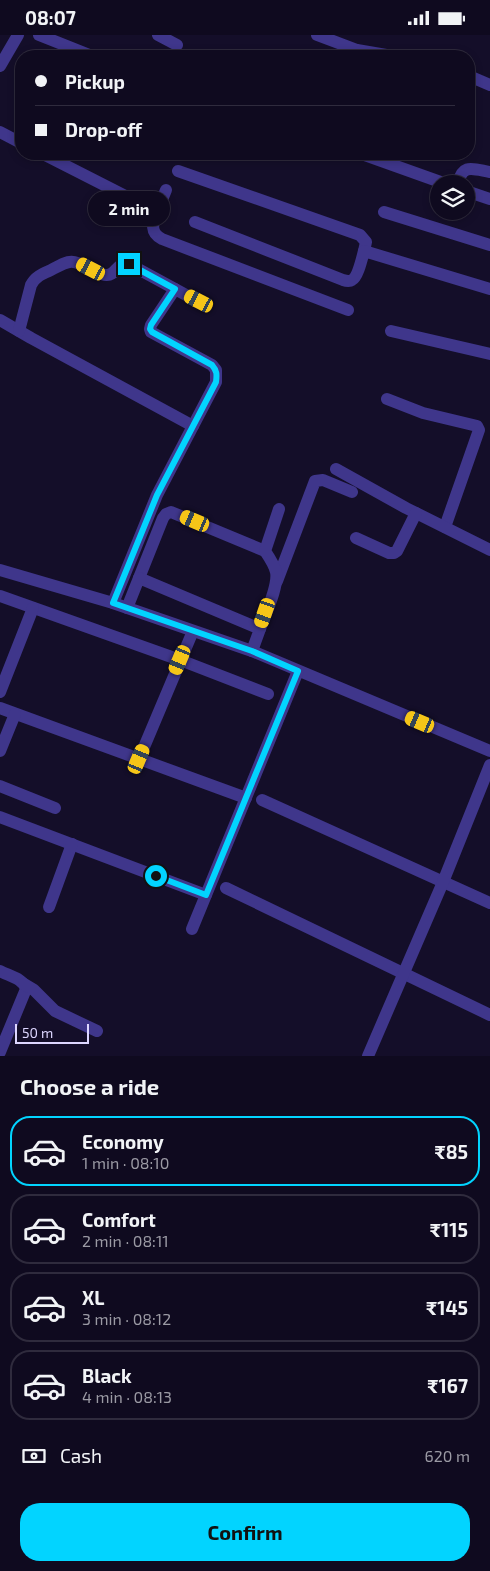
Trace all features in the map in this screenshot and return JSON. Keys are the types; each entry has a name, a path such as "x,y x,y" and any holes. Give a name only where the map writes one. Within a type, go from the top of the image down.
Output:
{"street":[{"path":"0,66 18,35"},
{"path":"39,35 77,50"},
{"path":"158,35 177,45"},
{"path":"317,35 356,50"},
{"path":"475,79 490,85"},
{"path":"0,132 15,140"},
{"path":"54,160 157,212"},
{"path":"379,160 430,178"},
{"path":"460,175 465,169 470,168 490,171"},
{"path":"178,171 360,235 366,242 356,275 353,280 349,281 195,222"},
{"path":"166,190 153,223 153,232 156,236 348,310"},
{"path":"475,194 490,199"},
{"path":"384,212 490,245"},
{"path":"364,251 490,289"},
{"path":"19,331 33,281 66,262 76,261 108,275 112,274 123,263 129,264 199,301"},
{"path":"113,603 157,495 216,382 216,370 212,365 155,335 150,329 175,289"},
{"path":"0,320 193,426"},
{"path":"390,331 490,354"},
{"path":"387,399 424,413 473,425 479,430 445,527"},
{"path":"336,469 416,513 490,550"},
{"path":"252,651 315,481 322,480 352,492"},
{"path":"265,551 279,509"},
{"path":"127,608 163,518 171,512 265,551 274,565 277,581"},
{"path":"356,538 389,553 394,553 397,551 416,513"},
{"path":"0,570 113,603 252,651 490,751"},
{"path":"139,578 260,629"},
{"path":"0,596 180,660 268,694"},
{"path":"0,692 33,608"},
{"path":"139,759 193,631"},
{"path":"192,929 298,671"},
{"path":"0,708 246,798"},
{"path":"0,751 15,714"},
{"path":"368,1056 443,882 490,765"},
{"path":"0,786 55,808"},
{"path":"477,797 490,802"},
{"path":"262,800 490,903"},
{"path":"0,817 206,895"},
{"path":"49,907 72,844"},
{"path":"226,888 490,1015"},
{"path":"0,971 21,981 34,990 55,1011 97,1031"},
{"path":"0,1052 25,994 24,984"}],"route":[{"path":"129,264 175,289 151,325 150,329 152,332 212,365 217,375 216,382 157,495 113,603 252,651 298,671 206,895 156,876"}]}
